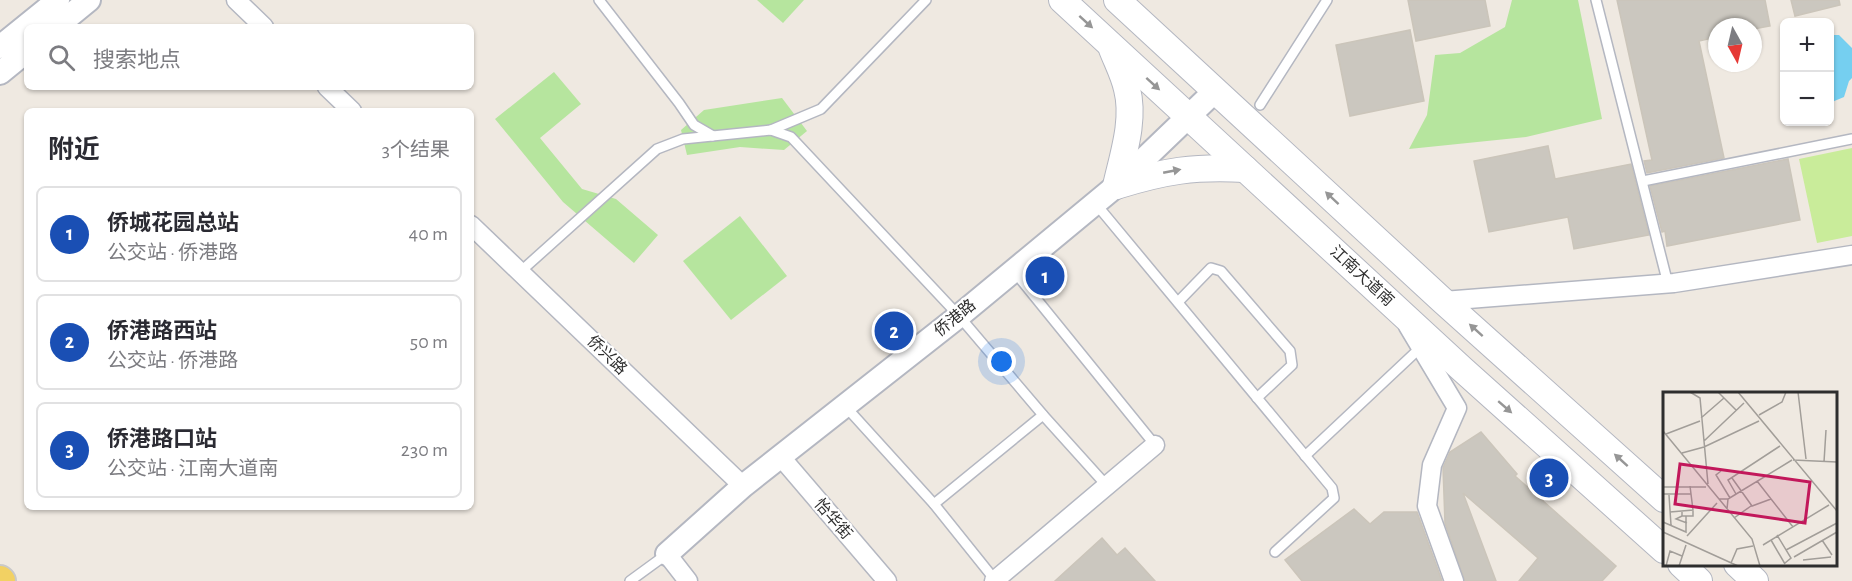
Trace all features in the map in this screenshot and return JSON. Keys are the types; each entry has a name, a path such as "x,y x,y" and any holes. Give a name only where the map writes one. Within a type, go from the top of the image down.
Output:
{"main road":[{"name":"江南大道南","path":"1062,0 1399,311 1663,548"},
{"path":"1117,0 1443,301 1663,497"},
{"path":"1110,44 1127,90 1130,109 1116,186 1183,169 1215,167 1245,169"},
{"path":"1683,566 1699,581"},
{"path":"1739,566 1755,581"}],"street":[{"path":"29,24 58,0"},
{"path":"60,24 89,0"},
{"path":"236,0 261,24"},
{"path":"0,48 24,28"},
{"path":"0,73 24,53"},
{"path":"330,90 349,108"},
{"name":"侨港路","path":"667,554 743,486 959,316 1116,186 1215,91"},
{"name":"侨兴路","path":"474,228 743,486"},
{"path":"1443,301 1668,284 1852,255"},
{"path":"1399,311 1457,408 1432,465 1427,506 1454,581"},
{"path":"994,580 1155,445"},
{"name":"怡华街","path":"780,456 887,581"},
{"path":"667,554 688,581"}],"lane":[{"path":"599,0 694,125 713,136"},
{"path":"520,272 657,149 683,140 771,130 821,109 926,0"},
{"path":"1260,105 1327,0"},
{"path":"1596,0 1668,284"},
{"path":"771,130 791,138 959,316 1107,486"},
{"path":"1643,181 1852,139"},
{"path":"1095,203 1332,488 1334,498 1275,552"},
{"path":"1178,302 1211,268 1221,271 1290,351 1292,365 1257,398"},
{"path":"1013,270 1155,445"},
{"path":"1305,456 1420,348"},
{"path":"845,405 934,504 994,580"},
{"path":"934,504 1043,415"},
{"name":"侨港路","path":"630,581 667,554"}],"green space":[{"path":"757,0 804,0 783,23"},
{"path":"1512,0 1578,0 1602,119 1526,137 1409,149 1427,115 1435,55 1460,53 1505,27"},
{"path":"554,72 581,104 540,138 582,189 616,199 658,235 634,263 563,202 495,119"},
{"path":"782,98 807,131 784,150 740,147 687,155 681,130 704,110"},
{"path":"1852,148 1852,236 1817,243 1799,159"},
{"path":"740,216 787,276 731,320 683,261"}],"water":[{"path":"1834,35 1839,35 1852,48 1852,78 1844,97 1834,101"}],"building":[{"path":"1408,0 1485,0 1490,26 1416,41"},
{"path":"1617,0 1765,0 1770,26 1762,27 1762,18 1708,18 1708,39 1699,41 1724,158 1647,173 1644,161 1652,160"},
{"path":"1791,0 1839,0 1840,5 1795,16"},
{"path":"1410,30 1424,101 1350,116 1336,45"},
{"path":"1548,146 1555,179 1631,164 1649,235 1574,249 1568,217 1489,232 1474,161"},
{"path":"1788,159 1800,220 1667,246 1665,231 1662,232 1650,186"},
{"path":"1481,432 1517,474 1515,476 1616,566 1602,581 1519,581 1538,558 1463,493 1496,581 1465,581 1445,523 1443,468 1450,452"},
{"path":"1354,509 1370,524 1384,512 1417,512 1442,581 1302,581 1285,560"},
{"path":"1102,538 1117,555 1125,548 1155,581 1055,581"}],"place":[{"name":"侨城花园总站","path":"1045,276"},
{"name":"侨港路西站","path":"894,331"},
{"name":"侨港路口站","path":"1549,478"}]}
